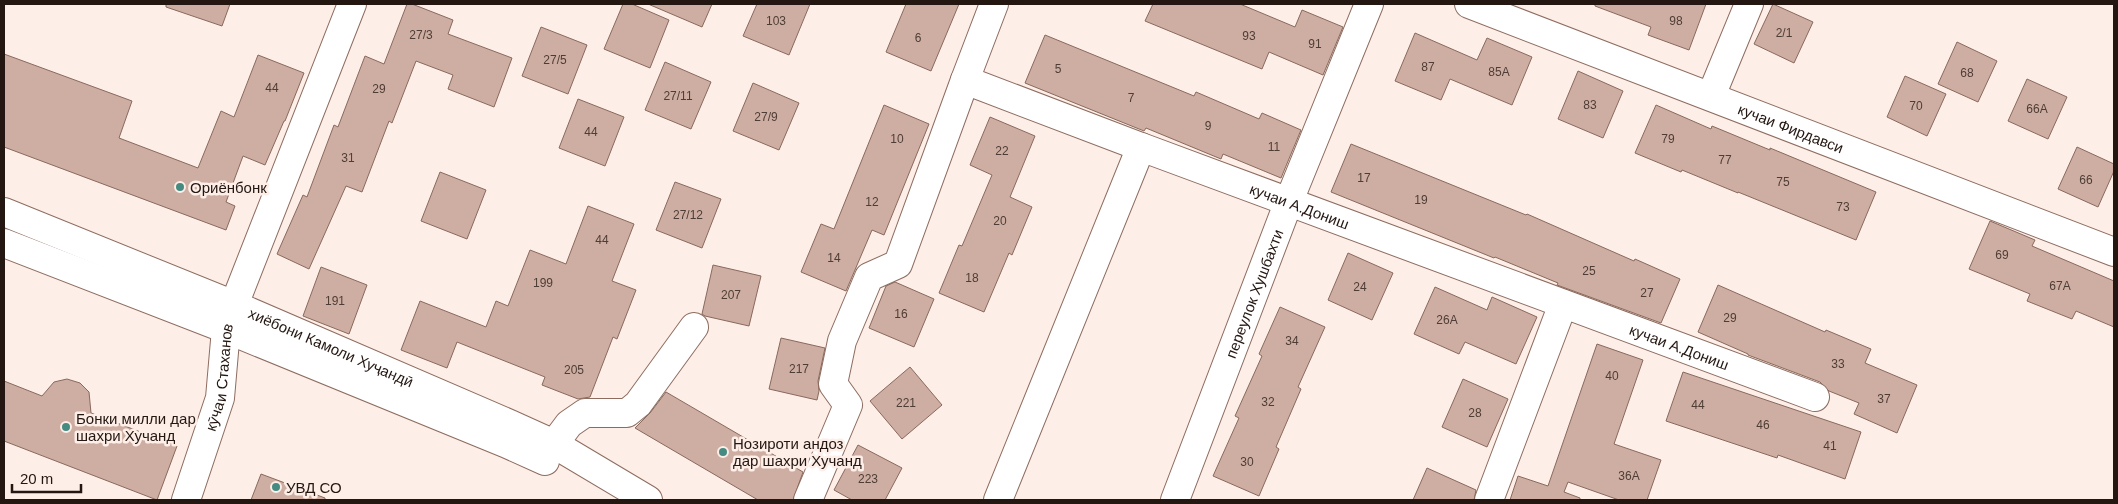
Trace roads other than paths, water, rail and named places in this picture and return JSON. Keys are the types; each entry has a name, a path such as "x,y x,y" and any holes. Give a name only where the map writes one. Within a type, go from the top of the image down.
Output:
{"street":[{"name":"кӯчаи Стаханов","path":"186,500 220,398 230,317 352,4"},
{"path":"808,500 848,405 833,384 842,341 869,277 898,264 994,4"},
{"name":"переулок Хушбахти","path":"1175,500 1289,201 1370,4"},
{"name":"кучаи Фирдавси","path":"1469,4 2114,252"},
{"path":"1711,96 1749,4"},
{"name":"кучаи А.Дониш","path":"966,80 1141,147 1815,397"},
{"path":"998,500 1141,147"},
{"name":"хиёбони Камоли Хуҷандӣ","path":"4,212 542,460 613,500"},
{"name":"хиёбони Камоли Хуҷандӣ","path":"4,243 230,317 554,444 648,500"},
{"path":"1488,500 1563,304"},
{"path":"554,444 569,424 585,413 627,413 638,404 694,327"}],"place":[{"name":"Ориёнбонк","path":"180,187"},
{"name":"Бонки милли дар шахри Хучанд","path":"66,427"},
{"name":"Нозироти андоз дар шахри Хучанд","path":"723,452"},
{"name":"УВД СО","path":"276,487"}]}
